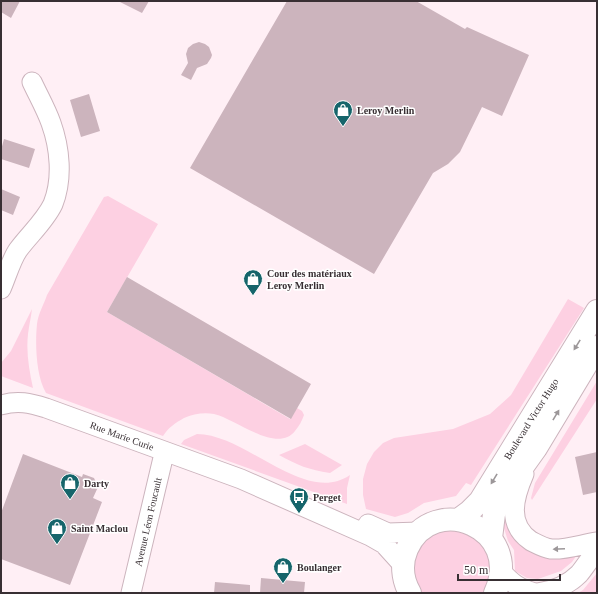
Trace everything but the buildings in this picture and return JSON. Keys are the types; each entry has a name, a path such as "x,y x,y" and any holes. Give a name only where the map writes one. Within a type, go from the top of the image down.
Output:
{"main road":[{"name":"Boulevard Victor Hugo","path":"458,520 480,501 597,311"},
{"name":"Boulevard Victor Hugo","path":"491,538 494,514 498,503 536,448 597,347"},
{"path":"410,593 405,583 403,565 406,550 419,532 437,522 448,520 458,520 476,526 491,538 497,548 501,571 495,593"}],"street":[{"path":"1,289 17,251 52,205 58,188 59,166 57,142 51,122 32,82"},
{"name":"Rue Marie Curie","path":"1,405 24,402 46,408 169,454 323,505 388,533 419,532"},
{"path":"536,448 517,489 515,498 514,508 517,523 522,531 527,538 549,549 563,549 597,542"},
{"name":"Avenue Léon Foucault","path":"131,593 162,458 169,454"},
{"name":"Rue Marie Curie","path":"241,479 370,536 384,544 403,565"},
{"path":"538,593 547,592 565,585 579,574 597,552"},
{"path":"501,571 508,580 519,588 535,593"}],"shaded area":[{"path":"108,196 158,224 107,312 290,419 297,408 302,411 304,415 295,431 287,437 278,439 267,437 223,417 206,413 195,414 184,418 172,426 163,436 46,393 40,378 36,350 36,332 39,317 47,295 104,197"},
{"path":"568,299 584,308 471,485 466,483 456,496 424,503 408,513 395,517 366,509 363,495 363,479 367,464 374,452 383,443 394,438 453,429 490,414 511,395"},
{"path":"32,309 27,348 33,388 1,376 1,363 11,351"},
{"path":"597,381 597,399 532,500 531,498 535,483"},
{"path":"197,434 216,437 235,445 295,476 314,482 333,482 350,475 347,488 347,504 181,444 184,440"},
{"path":"305,444 342,465 330,473 303,467 279,455"},
{"path":"506,517 519,538 579,552 572,562 561,571 538,579 527,578 515,571 514,550 508,541 503,525"},
{"path":"456,527 485,545 492,567 485,589 482,593 420,593 417,589 412,556 424,537"},
{"path":"597,573 597,593 578,593 583,590"}],"place":[{"name":"Leroy Merlin","path":"343,127"},
{"name":"Cour des matériaux Leroy Merlin","path":"253,296"},
{"name":"Darty","path":"70,500"},
{"name":"Perget","path":"299,514"},
{"name":"Saint Maclou","path":"57,545"},
{"name":"Boulanger","path":"283,584"}]}
